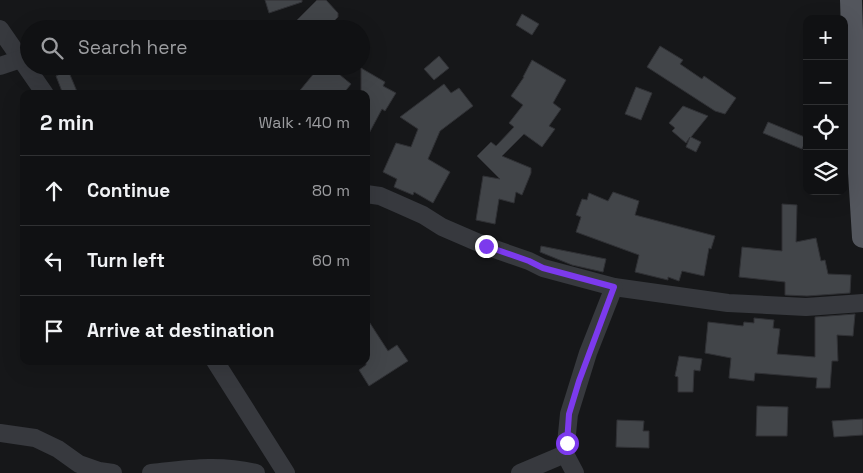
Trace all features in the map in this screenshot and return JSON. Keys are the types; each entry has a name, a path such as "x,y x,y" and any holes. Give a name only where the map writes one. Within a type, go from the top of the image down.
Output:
{"main road":[{"path":"851,0 854,92 863,237"}],"street":[{"path":"0,28 20,58"},
{"path":"0,66 20,59"},
{"path":"32,75 42,90"},
{"path":"370,195 396,202 442,227 543,268 614,287 728,303 806,307 863,302"},
{"path":"575,473 565,454 569,414 588,353 614,287"},
{"path":"218,365 286,473"},
{"path":"0,433 34,438 58,449 78,464 99,471 113,473"},
{"path":"520,473 565,454"},
{"path":"151,473 215,467 256,473"}],"building":[{"path":"265,0 302,0 302,2 269,13"},
{"path":"317,0 326,0 338,13 338,17 335,20 297,20"},
{"path":"522,14 539,24 532,35 516,25"},
{"path":"660,46 683,60 680,64 702,79 704,76 736,98 725,114 715,111 647,67"},
{"path":"439,56 449,68 434,80 424,69"},
{"path":"532,60 566,80 553,103 561,109 549,126 555,129 542,147 524,134 502,156 531,168 531,173 522,195 516,192 514,203 499,199 495,224 476,220 483,176 500,179 477,156 491,142 496,146 514,127 509,123 523,105 511,96 524,77"},
{"path":"370,73 385,82 383,86 396,93 385,111 382,109 370,132 370,90 361,90 361,75 370,75"},
{"path":"70,75 76,90 61,90 56,76"},
{"path":"313,75 340,75 351,84 346,90 300,90"},
{"path":"444,84 451,93 459,88 473,106 440,131 428,159 450,172 433,203 414,192 413,195 394,187 397,179 383,172 396,143 411,147 418,129 400,117"},
{"path":"636,87 652,93 641,120 625,114"},
{"path":"683,106 708,116 691,137 701,142 696,152 686,147 690,137 686,143 672,131 675,128 669,123"},
{"path":"768,122 803,136 803,147 802,149 763,133"},
{"path":"613,192 639,201 635,215 715,236 711,249 709,248 704,276 682,271 679,281 668,277 668,280 635,272 639,255 576,232 581,217 576,215 582,199 587,200 589,193 608,201"},
{"path":"782,204 797,205 796,242 816,238 821,261 825,260 828,274 851,275 850,293 807,296 785,295 785,282 739,277 742,247 782,251"},
{"path":"541,246 606,259 603,272 572,265 540,252"},
{"path":"855,314 853,336 837,335 838,361 832,361 830,388 816,388 817,378 755,373 754,381 729,378 731,358 705,353 708,322 743,326 744,322 754,323 754,318 774,320 773,328 780,329 777,354 815,357 815,317"},
{"path":"370,323 388,351 397,345 408,361 369,386 359,370 366,365 370,365"},
{"path":"679,356 702,359 700,371 694,370 693,392 678,392 678,377 675,376"},
{"path":"757,406 788,407 787,436 756,436"},
{"path":"863,419 863,435 834,437 832,421"},
{"path":"617,420 644,421 643,431 649,431 649,448 616,447"}],"route":[{"path":"486,246 543,268 614,287 588,353 569,414 567,443"}]}
